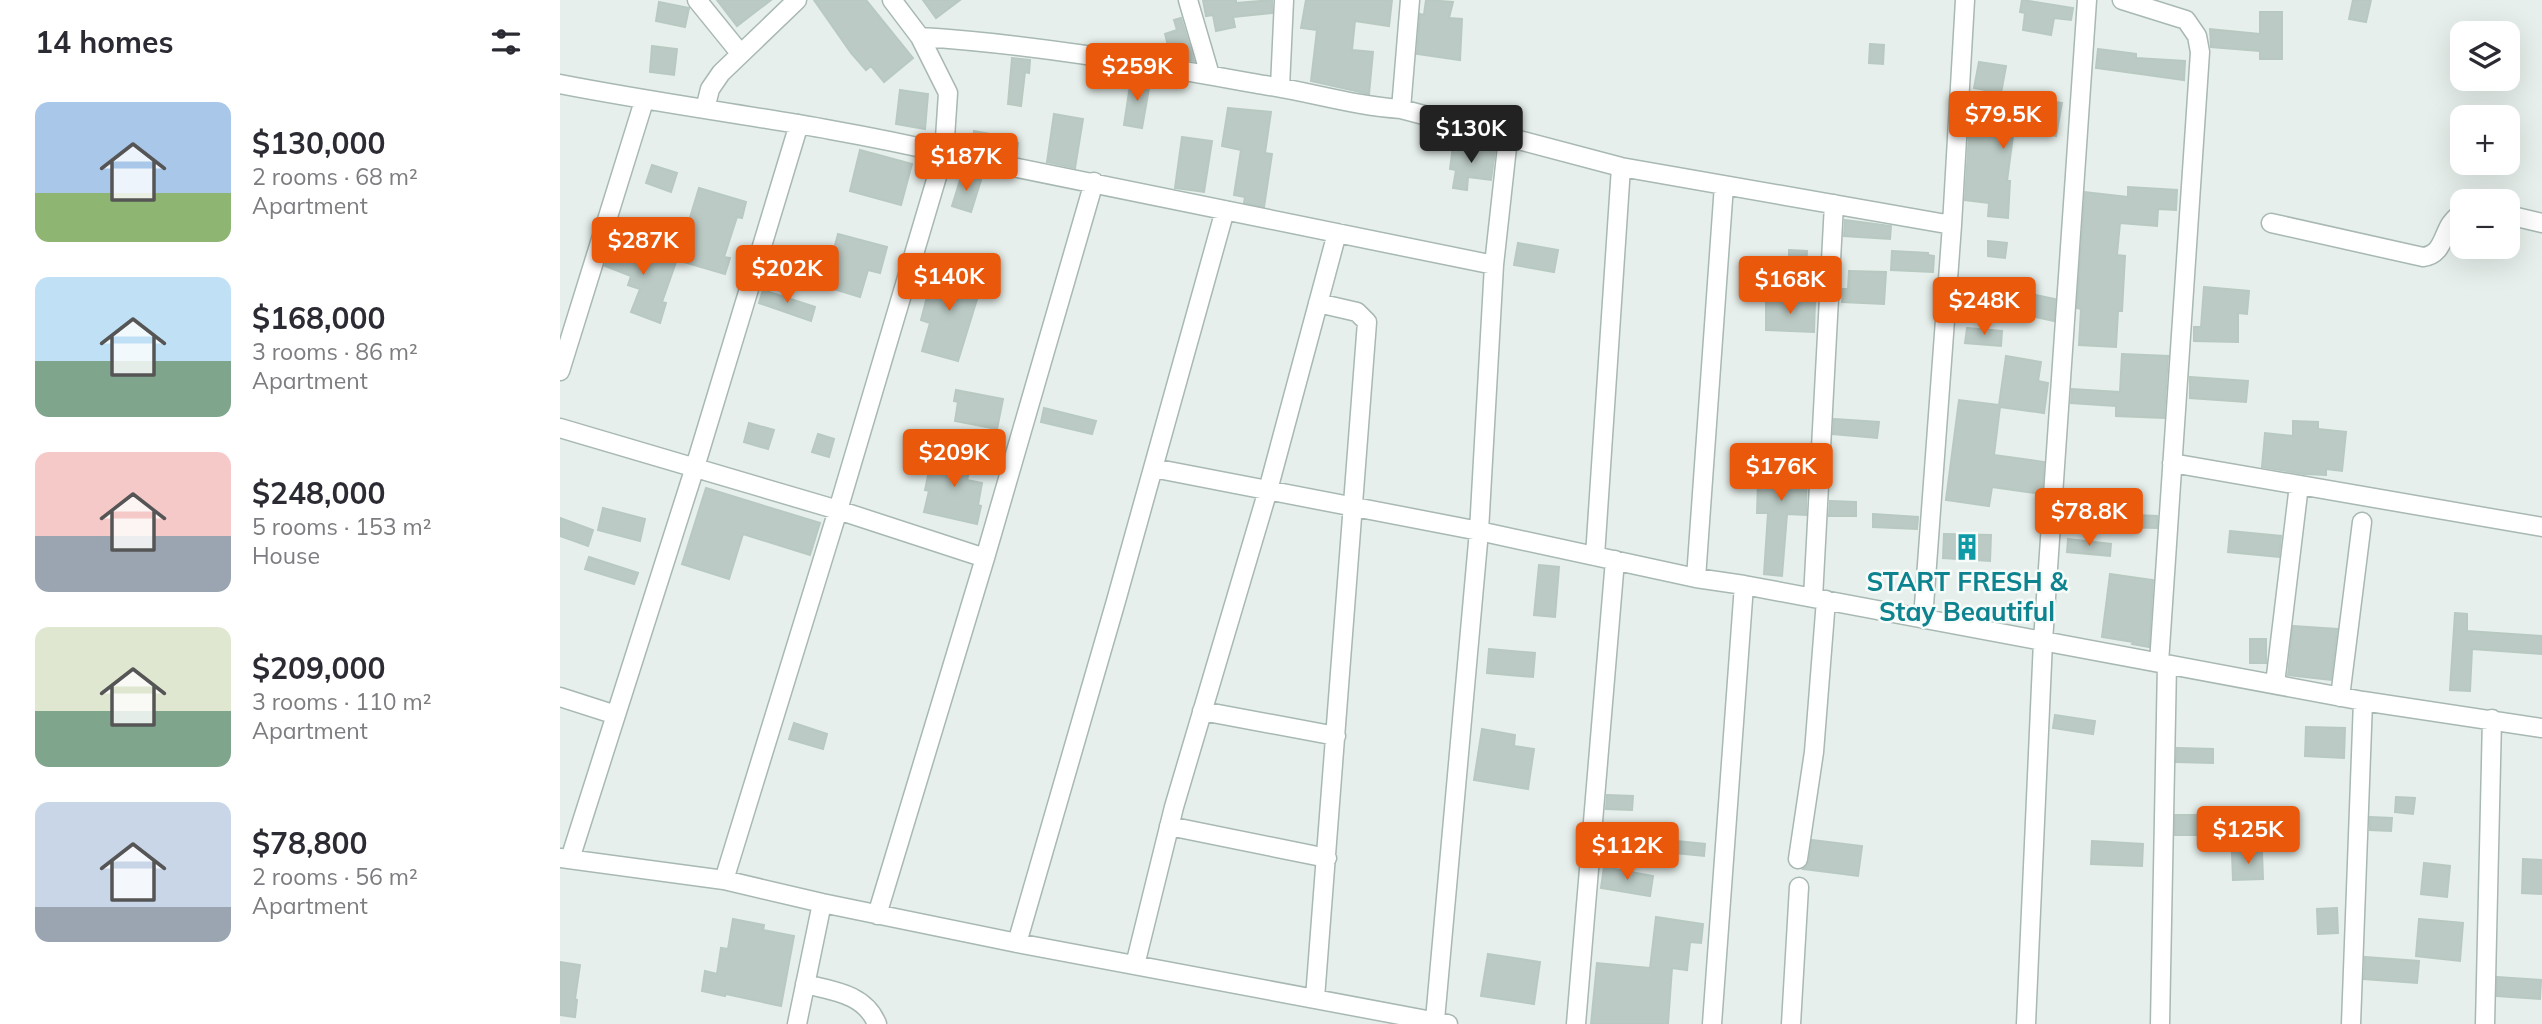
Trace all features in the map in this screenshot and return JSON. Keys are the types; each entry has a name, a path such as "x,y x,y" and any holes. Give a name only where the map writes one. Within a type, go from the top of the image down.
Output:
{"street":[{"path":"697,0 740,53"},
{"path":"705,109 710,89 721,73 797,0"},
{"path":"724,880 944,153 948,93 920,37 892,0"},
{"path":"1188,0 1209,75"},
{"path":"1280,87 1284,0"},
{"path":"1401,109 1410,0"},
{"path":"1923,619 1952,225 1965,0"},
{"path":"2026,1024 2043,641 2087,0"},
{"path":"2122,0 2186,20 2197,36 2200,52 2172,463 2163,664 2160,1024"},
{"path":"920,37 989,41 1280,87 1374,108 1401,109 1621,167 1952,225"},
{"path":"560,84 644,101 867,135 1494,265"},
{"path":"560,372 644,101"},
{"path":"799,124 695,467 616,715 565,858 724,880 822,904 1017,943 1441,1022 1479,531 1494,265 1508,138"},
{"path":"1595,556 1621,167"},
{"path":"877,915 985,558 1094,182"},
{"path":"1696,578 1724,185"},
{"path":"1798,859 1814,752 1834,204"},
{"path":"1017,943 1226,210"},
{"path":"2520,218 2542,223"},
{"path":"2271,223 2423,257 2432,256 2438,250 2450,226"},
{"path":"1135,965 1169,826 1268,490 1337,233"},
{"path":"1315,998 1367,322 1357,312 1318,303"},
{"path":"560,428 838,510 985,558"},
{"path":"2172,463 2542,527"},
{"path":"1153,468 1479,531 1696,578 2340,697 2542,728"},
{"path":"2275,684 2299,485"},
{"path":"2340,697 2362,523"},
{"path":"1576,1024 1615,560"},
{"path":"1712,1024 1744,585"},
{"path":"560,696 616,715"},
{"path":"2351,1024 2363,701"},
{"path":"1202,711 1336,736"},
{"path":"2485,1024 2492,719"},
{"path":"1169,826 1327,858"},
{"path":"1791,1024 1799,887"},
{"path":"797,1024 822,904"},
{"path":"805,984 851,995 872,1010 877,1024"}],"building":[{"path":"717,0 771,0 737,26"},
{"path":"814,0 866,0 913,58 884,82 871,66 866,70 851,53"},
{"path":"923,0 960,0 936,18"},
{"path":"1203,0 1236,0 1236,3 1272,0 1272,13 1233,17 1235,27 1216,31 1213,15 1206,16"},
{"path":"1306,0 1392,0 1389,26 1355,21 1352,50 1373,52 1369,94 1311,81 1317,30 1301,28"},
{"path":"1426,0 1453,2 1449,18 1462,19 1460,60 1417,54 1420,14 1424,15"},
{"path":"2022,0 2073,8 2071,20 2054,18 2051,35 2023,30 2025,13 2020,12"},
{"path":"2353,0 2371,0 2366,22 2349,19"},
{"path":"659,2 689,8 685,27 656,21"},
{"path":"2260,12 2282,12 2282,59 2260,59 2260,51 2211,47 2210,29 2260,34"},
{"path":"1181,18 1194,61 1184,59 1183,54 1171,57 1165,34 1177,30 1174,20"},
{"path":"1870,44 1884,45 1883,64 1869,63"},
{"path":"652,46 677,49 674,75 650,72"},
{"path":"2098,49 2136,54 2136,58 2185,61 2184,80 2096,68"},
{"path":"1012,58 1030,60 1029,73 1025,72 1021,106 1008,104"},
{"path":"1979,62 2006,66 2001,93 1974,88"},
{"path":"1131,79 1150,82 1142,128 1124,125"},
{"path":"900,90 928,94 925,129 896,124"},
{"path":"2017,95 2062,103 2056,136 2014,128 2007,181 2010,181 2008,218 1988,216 1989,203 1965,200 1970,117 2012,123"},
{"path":"1228,108 1271,112 1265,153 1272,154 1264,207 1244,203 1245,197 1234,195 1241,150 1222,146"},
{"path":"1054,114 1083,119 1075,168 1047,162"},
{"path":"974,131 1011,138 1010,141 1018,143 1016,156 971,147"},
{"path":"1182,137 1212,141 1204,192 1175,188"},
{"path":"1453,146 1495,151 1491,180 1468,177 1467,190 1453,188 1456,170 1450,169"},
{"path":"860,150 912,164 901,205 850,191"},
{"path":"652,165 677,173 671,192 646,183"},
{"path":"962,174 981,180 971,212 952,206"},
{"path":"2128,187 2177,190 2176,210 2158,209 2157,226 2120,223 2117,255 2125,256 2122,311 2118,311 2116,347 2079,345 2081,309 2077,308 2085,192 2128,197"},
{"path":"699,188 746,202 742,218 737,217 724,257 730,258 725,274 677,260"},
{"path":"1845,220 1891,226 1890,239 1844,236"},
{"path":"838,234 887,247 880,273 868,270 860,297 824,286"},
{"path":"613,238 676,262 662,302 666,303 660,323 631,312 640,289 628,285 631,276 605,266"},
{"path":"1988,241 2007,243 2005,258 1988,256"},
{"path":"1518,243 1558,250 1554,272 1514,265"},
{"path":"1789,250 1807,251 1806,271 1789,270"},
{"path":"1892,251 1928,253 1934,256 1933,272 1891,270"},
{"path":"931,268 982,283 958,361 922,351 930,323 921,320 931,281 928,280"},
{"path":"1849,271 1886,272 1884,304 1842,302 1843,289 1848,289"},
{"path":"2204,287 2249,291 2247,314 2238,313 2238,342 2194,341 2194,327 2201,327"},
{"path":"2006,289 2055,299 2054,321 2002,310"},
{"path":"763,290 815,307 811,321 759,303"},
{"path":"1766,300 1815,301 1814,332 1766,330"},
{"path":"1967,328 2002,331 2001,346 1965,343"},
{"path":"2122,354 2168,356 2164,418 2116,416 2116,406 2071,403 2072,389 2120,392"},
{"path":"2006,356 2041,362 2038,381 2048,383 2044,413 2000,407 1994,455 2044,462 2042,494 1992,487 1989,506 1946,500 1959,400 1999,405"},
{"path":"2190,377 2248,381 2246,402 2190,398"},
{"path":"956,390 1003,399 997,429 955,421 958,402 954,401"},
{"path":"1044,408 1096,421 1092,434 1041,422"},
{"path":"1834,419 1879,422 1877,438 1833,434"},
{"path":"2293,421 2318,422 2318,429 2346,432 2342,471 2326,469 2326,475 2304,474 2262,467 2265,433 2293,436"},
{"path":"749,423 774,430 768,449 744,442"},
{"path":"818,434 834,439 829,457 812,452"},
{"path":"948,445 974,454 967,480 982,483 977,524 924,512 929,491 925,490 929,471 940,474"},
{"path":"1763,454 1807,457 1806,515 1787,514 1782,576 1764,574 1768,513 1757,513 1758,482 1761,482"},
{"path":"706,488 820,523 810,555 743,534 729,579 682,564"},
{"path":"1830,501 1856,502 1856,516 1829,516"},
{"path":"603,508 645,519 640,541 598,530"},
{"path":"1873,514 1918,517 1917,529 1873,527"},
{"path":"2113,514 2157,516 2157,528 2113,527"},
{"path":"560,518 593,530 588,546 560,536"},
{"path":"2230,531 2281,536 2279,557 2228,552"},
{"name":"START FRESH & Stay Beautiful","path":"1944,534 1991,535 1990,561 1943,558"},
{"path":"2068,539 2111,544 2110,556 2067,552"},
{"path":"589,557 638,573 634,584 585,569"},
{"path":"1539,565 1559,567 1555,617 1534,615"},
{"path":"2110,574 2153,580 2149,647 2102,637"},
{"path":"2455,613 2467,614 2467,631 2542,636 2542,654 2472,649 2470,691 2450,690"},
{"path":"2293,626 2337,629 2331,680 2288,675"},
{"path":"2250,639 2266,639 2266,663 2250,663"},
{"path":"1489,649 1535,653 1533,677 1487,673"},
{"path":"2055,715 2095,721 2093,734 2053,728"},
{"path":"794,723 827,734 823,749 789,739"},
{"path":"2306,727 2345,728 2344,758 2305,756"},
{"path":"1482,729 1515,735 1514,746 1534,749 1528,789 1474,780"},
{"path":"2177,748 2213,749 2213,763 2176,762"},
{"path":"1607,795 1633,796 1632,810 1606,809"},
{"path":"2396,797 2415,798 2413,814 2395,812"},
{"path":"2175,815 2215,815 2215,835 2175,835"},
{"path":"2370,817 2392,818 2391,831 2370,830"},
{"path":"1657,839 1705,844 1704,856 1655,851"},
{"path":"1812,840 1862,846 1858,876 1803,869 1809,861"},
{"path":"2092,841 2143,844 2142,866 2091,864"},
{"path":"2262,852 2263,879 2233,880 2232,853"},
{"path":"2523,859 2542,860 2542,894 2522,893"},
{"path":"2424,863 2450,866 2447,897 2421,894"},
{"path":"1604,867 1653,876 1650,896 1601,888"},
{"path":"2337,908 2338,933 2318,934 2317,909"},
{"path":"1656,917 1703,924 1701,943 1690,942 1687,970 1672,968 1668,1024 1591,1024 1597,963 1650,968"},
{"path":"733,919 764,925 763,930 794,936 781,1006 702,991 705,971 717,974 721,948 728,949"},
{"path":"2419,919 2463,923 2460,961 2416,956"},
{"path":"1488,954 1540,962 1534,1004 1481,996"},
{"path":"2365,957 2419,961 2417,983 2364,979"},
{"path":"560,962 580,965 575,1017 560,1015"},
{"path":"2497,977 2541,980 2540,999 2497,996"}],"place":[{"name":"START FRESH & Stay Beautiful","path":"1967,547"}]}
